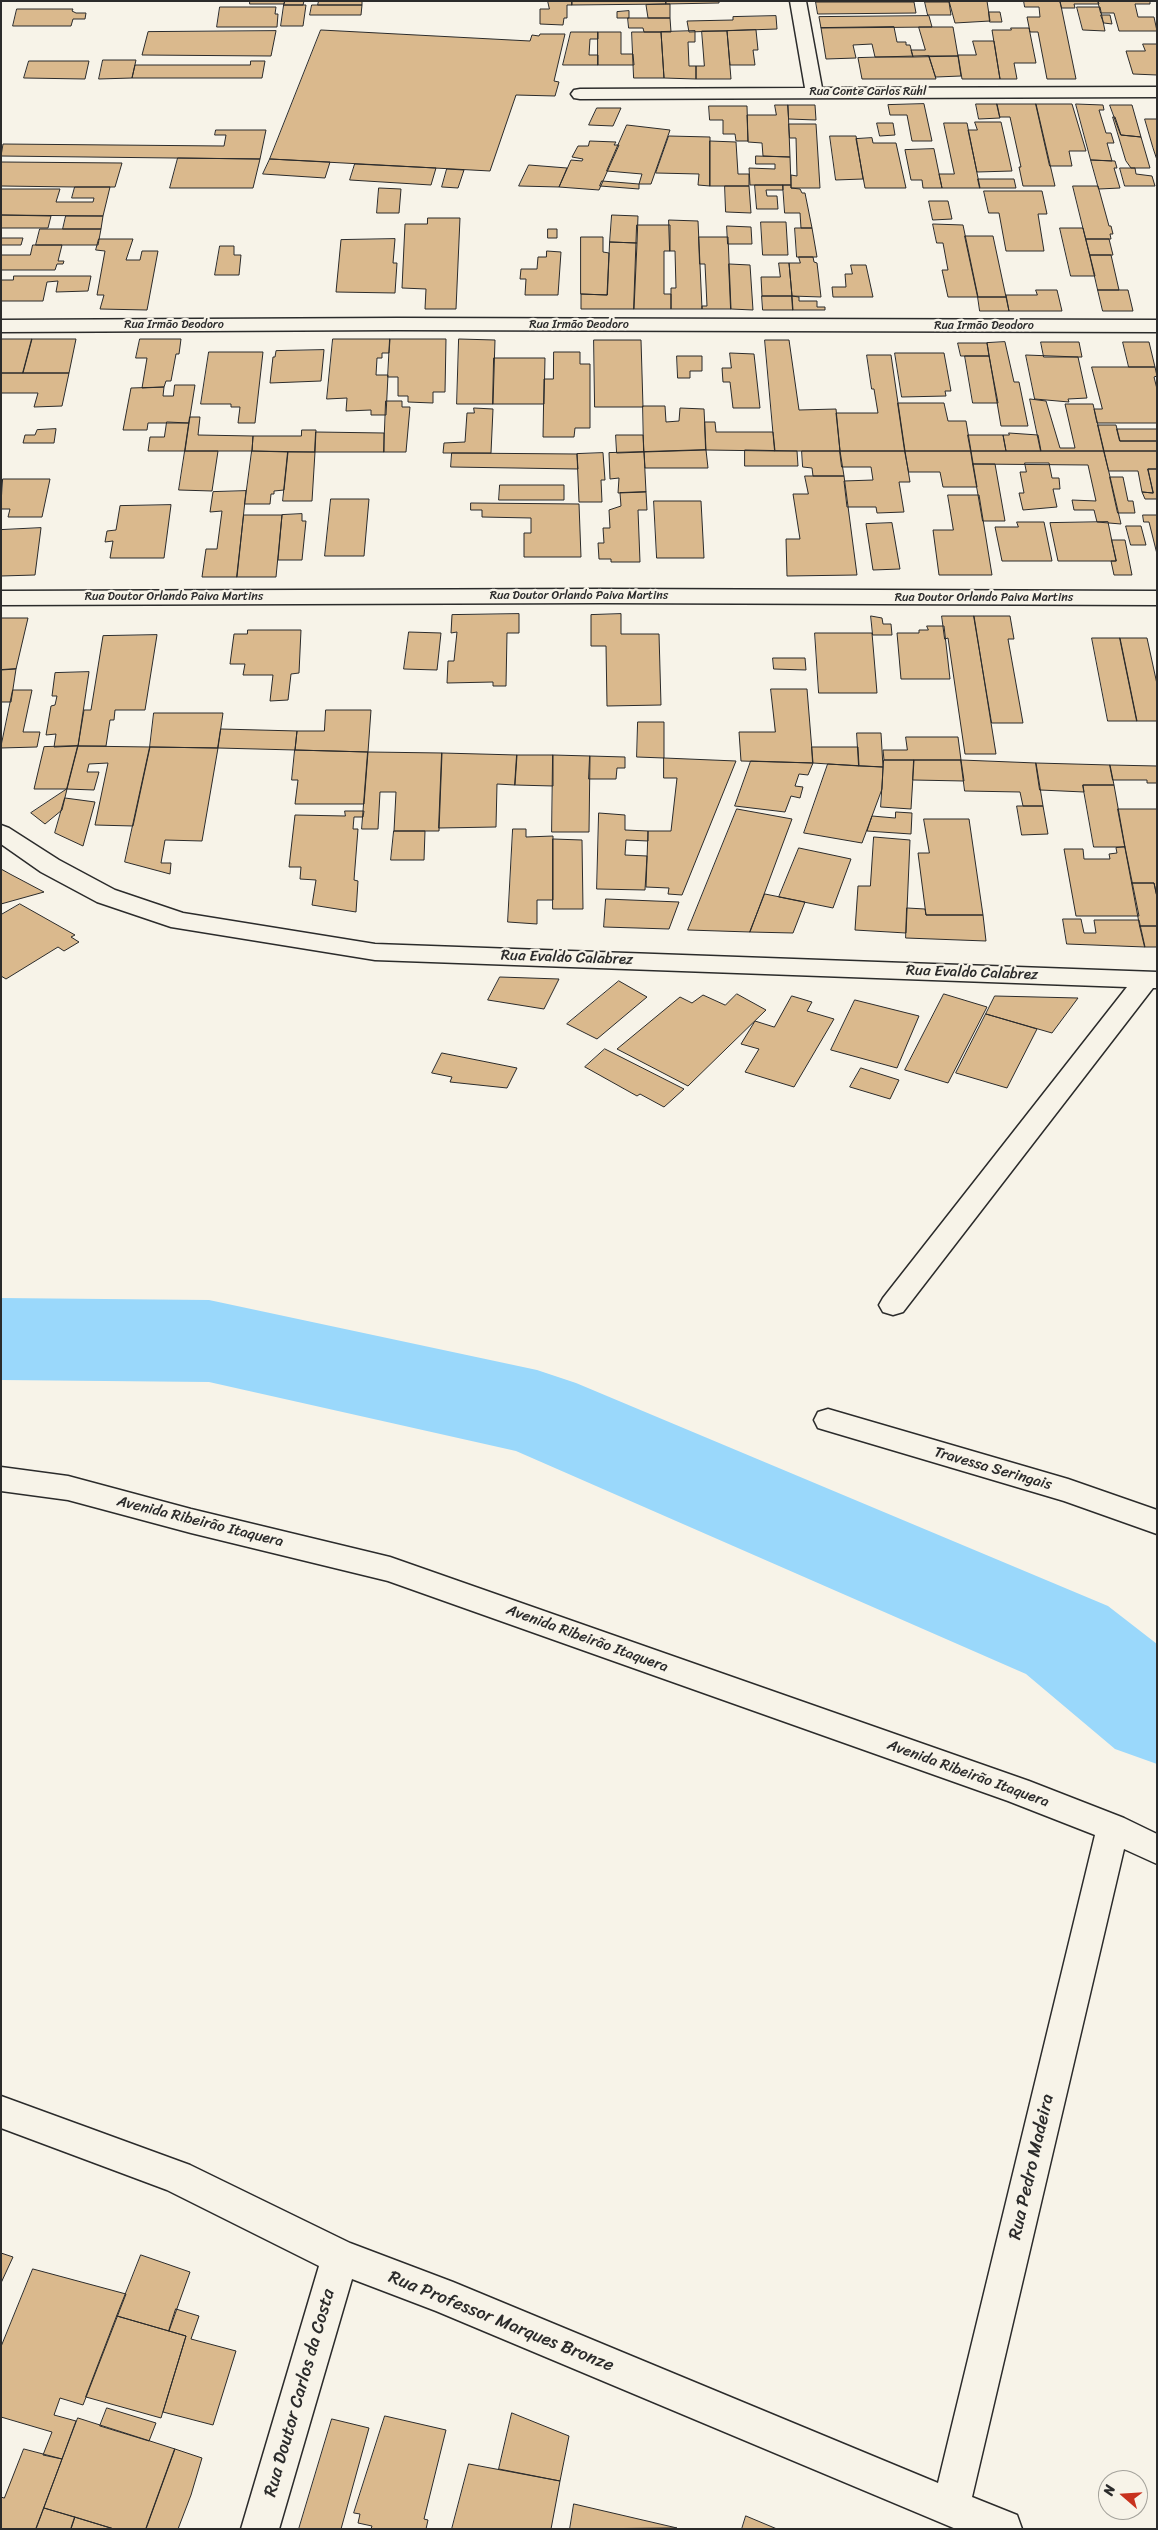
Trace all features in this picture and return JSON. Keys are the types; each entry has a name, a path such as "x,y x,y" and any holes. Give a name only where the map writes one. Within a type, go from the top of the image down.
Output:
{"street":[{"path":"798,1 814,92"},
{"name":"Rua Conte Carlos Ruhl","path":"580,94 1157,92"},
{"name":"Rua Irmão Deodoro","path":"1,326 417,324 1157,326"},
{"name":"Rua Doutor Orlando Paiva Martins","path":"1,598 601,596 1157,598"},
{"name":"Rua Evaldo Calabrez","path":"1,834 50,866 106,896 180,921 375,952 1151,980"},
{"path":"893,1305 1151,980"},
{"name":"Travessa Seringais","path":"828,1420 1068,1491 1157,1522"},
{"name":"Avenida Ribeirão Itaquera","path":"1,1479 68,1488 191,1521 390,1569 1018,1791 1113,1828 1157,1850"},
{"name":"Rua Pedro Madeira","path":"951,2507 1113,1828"},
{"name":"Rua Professor Marques Bronze","path":"1,2112 177,2177 340,2257 440,2295 1003,2529"},
{"name":"Rua Doutor Carlos da Costa","path":"260,2529 340,2257"}],"building":[{"path":"250,1 285,1 284,4 250,4"},
{"path":"285,1 304,1 303,5 284,5"},
{"path":"319,1 362,1 362,5 318,5"},
{"path":"548,1 572,1 572,5 567,5 567,18 564,18 563,25 540,24 540,9 549,9"},
{"path":"572,1 666,1 666,4 572,5"},
{"path":"666,1 719,1 719,3 666,4"},
{"path":"949,1 987,1 990,21 955,23"},
{"path":"1024,1 1060,1 1076,79 1047,79 1038,32 1030,32 1027,17 1040,17 1039,7 1025,7"},
{"path":"1060,1 1098,1 1099,4 1074,4 1075,8 1062,8"},
{"path":"1098,1 1150,1 1150,4 1135,4 1138,17 1154,17 1157,31 1119,31 1114,13 1101,13"},
{"path":"816,2 914,2 916,13 818,14"},
{"path":"925,2 949,2 951,15 928,15"},
{"path":"670,4 670,18 648,18 646,5"},
{"path":"284,5 306,5 303,26 281,26"},
{"path":"312,5 362,5 361,15 310,15"},
{"path":"220,7 276,7 275,14 278,14 277,27 217,27"},
{"path":"1077,7 1100,7 1105,31 1083,30"},
{"path":"17,9 73,9 72,11 76,13 86,13 85,19 73,19 71,26 13,26"},
{"path":"629,11 629,18 617,18 617,12"},
{"path":"989,12 1000,12 1002,22 990,22"},
{"path":"1101,15 1110,15 1112,24 1104,23"},
{"path":"776,16 777,29 689,32 687,21 733,20 733,17"},
{"path":"929,16 932,27 821,28 819,17"},
{"path":"628,18 670,18 671,32 644,32 643,28 629,28"},
{"path":"894,27 897,42 906,42 906,45 910,45 913,57 875,57 872,44 853,45 856,58 826,59 821,28"},
{"path":"919,27 953,27 958,56 913,57 911,50 925,50"},
{"path":"1011,28 1029,28 1036,63 1014,63 1017,79 1000,79 992,30 1011,30"},
{"path":"321,30 530,41 532,35 565,34 554,81 559,82 555,96 516,95 490,171 270,159"},
{"path":"756,30 758,50 753,50 755,65 730,65 727,31"},
{"path":"276,31 271,56 142,55 148,32"},
{"path":"695,31 695,42 688,42 689,66 696,66 696,79 664,78 661,32"},
{"path":"702,31 727,31 731,79 696,79 696,66 704,66"},
{"path":"571,32 598,32 598,39 590,39 589,55 598,55 598,65 563,65"},
{"path":"598,32 621,32 621,54 633,54 634,65 598,65"},
{"path":"632,32 661,32 664,78 634,78"},
{"path":"973,41 994,41 1000,79 962,79 958,55 976,55"},
{"path":"1143,44 1157,44 1157,75 1133,74 1126,51 1145,51"},
{"path":"929,56 958,56 961,76 936,77"},
{"path":"929,56 936,79 862,79 858,58"},
{"path":"103,60 136,60 132,78 99,79"},
{"path":"29,61 89,61 85,79 24,78"},
{"path":"251,61 265,61 262,78 132,78 135,65 250,65"},
{"path":"924,104 932,141 912,141 907,115 890,115 888,105"},
{"path":"976,104 997,104 1000,118 979,119"},
{"path":"997,104 1036,104 1055,186 1023,186 1019,167 1021,167 1010,117 1000,117"},
{"path":"1036,104 1072,104 1086,151 1069,151 1072,166 1050,166"},
{"path":"1076,104 1103,105 1104,110 1099,110 1106,133 1111,133 1114,143 1107,143 1112,161 1091,160"},
{"path":"775,105 788,105 790,157 763,156 762,143 748,142 747,115 776,115"},
{"path":"788,105 815,105 816,120 789,119"},
{"path":"1110,105 1132,105 1141,137 1121,135"},
{"path":"709,106 747,106 748,141 736,141 735,134 723,134 723,120 710,120"},
{"path":"597,108 621,108 613,126 589,125"},
{"path":"1113,117 1115,117 1121,135 1141,137 1150,168 1131,168 1126,161"},
{"path":"1145,119 1157,119 1157,160 1153,148"},
{"path":"975,122 1001,122 1012,171 977,172 968,130 977,130"},
{"path":"877,123 893,123 895,135 880,136"},
{"path":"944,123 967,123 980,188 942,188 939,174 954,174"},
{"path":"789,124 816,124 820,188 791,188 791,175 797,176 796,138 790,138"},
{"path":"627,125 670,130 651,184 639,184 642,174 607,171"},
{"path":"216,130 266,130 260,159 1,156 3,144 224,146 226,135 215,135"},
{"path":"669,136 710,137 710,186 698,185 699,174 656,173"},
{"path":"830,136 856,136 863,179 836,180"},
{"path":"872,138 873,143 896,143 906,188 865,188 856,139"},
{"path":"590,141 616,142 614,145 619,145 599,190 559,187 571,160 582,161 583,159 572,157 578,146 588,146"},
{"path":"710,141 736,142 738,174 749,174 749,186 710,186"},
{"path":"934,149 942,188 923,188 922,180 911,180 905,150"},
{"path":"756,156 790,157 791,185 750,185 749,168 775,169 775,164 756,164"},
{"path":"178,158 260,159 253,188 170,188"},
{"path":"270,159 330,162 325,178 263,174"},
{"path":"1091,160 1115,161 1117,168 1114,168 1120,188 1099,189"},
{"path":"1,162 122,163 115,187 75,187 1,186"},
{"path":"355,164 436,168 431,185 350,180"},
{"path":"529,165 567,168 559,187 519,186"},
{"path":"1120,168 1135,168 1136,174 1152,176 1155,186 1125,186"},
{"path":"447,169 464,170 458,188 442,187"},
{"path":"978,179 1014,179 1016,188 980,188"},
{"path":"602,181 639,184 639,189 600,186"},
{"path":"755,185 783,185 783,190 766,190 767,196 777,196 778,209 757,209"},
{"path":"783,185 791,185 791,188 800,189 802,193 805,193 812,228 801,228 800,213 785,213"},
{"path":"725,186 749,186 751,213 726,212"},
{"path":"1073,186 1098,186 1113,234 1110,234 1111,239 1086,239"},
{"path":"75,187 110,187 103,216 1,215 1,189 60,189 56,202 93,202 94,198 72,198"},
{"path":"379,188 401,189 399,213 377,213"},
{"path":"984,191 1042,191 1047,214 1038,214 1044,251 1006,251 999,213 989,213"},
{"path":"929,201 948,201 952,219 933,220"},
{"path":"1,215 51,216 48,228 1,228"},
{"path":"612,215 638,216 637,243 610,242"},
{"path":"66,216 103,216 101,229 63,229"},
{"path":"428,218 460,218 456,309 425,309 426,289 402,288 405,224 427,224"},
{"path":"669,220 698,221 702,309 671,309 671,288 676,288 675,251 670,251"},
{"path":"761,222 786,222 788,255 763,255"},
{"path":"933,224 963,225 978,297 948,297 942,270 948,270 943,243 937,243"},
{"path":"637,225 670,225 670,251 664,251 664,294 671,294 671,309 634,309"},
{"path":"727,226 751,227 752,244 728,244"},
{"path":"795,228 812,228 817,257 797,257"},
{"path":"1060,228 1083,228 1095,276 1071,276"},
{"path":"40,229 101,229 98,245 36,245"},
{"path":"548,229 557,229 557,238 548,238"},
{"path":"965,236 993,236 1006,297 978,297"},
{"path":"581,237 603,237 603,252 609,253 607,295 581,294"},
{"path":"699,237 728,237 731,309 702,309 702,306 707,306 705,264 700,264"},
{"path":"1,238 23,238 21,245 1,245"},
{"path":"99,239 133,239 126,260 140,260 142,251 158,251 147,310 100,309 104,295 97,295 105,251 96,250"},
{"path":"395,239 393,263 397,263 395,293 336,292 341,240"},
{"path":"1086,239 1109,239 1113,255 1090,255"},
{"path":"610,242 637,243 634,309 581,309 581,294 607,295"},
{"path":"33,245 62,245 58,261 64,261 63,264 57,264 55,270 1,270 1,255 30,255"},
{"path":"220,246 234,246 234,255 241,255 239,275 215,275"},
{"path":"547,251 561,252 558,295 525,295 526,279 520,279 521,269 537,269 538,257 546,257"},
{"path":"1090,255 1111,255 1119,290 1098,290"},
{"path":"799,257 813,257 814,262 817,263 821,297 792,296 789,263 800,263"},
{"path":"779,263 789,263 792,296 762,296 761,277 780,277"},
{"path":"729,264 750,265 753,310 731,309"},
{"path":"851,265 866,265 873,297 833,297 832,287 846,287 845,274 852,274"},
{"path":"14,276 91,276 88,291 56,292 58,281 47,282 43,301 1,301 1,280 13,280"},
{"path":"1036,290 1057,290 1062,311 1009,311 1006,295 1037,295"},
{"path":"1098,290 1128,290 1133,311 1103,311"},
{"path":"762,296 792,296 793,310 763,310"},
{"path":"792,296 799,297 799,301 817,301 817,307 825,307 825,310 793,310"},
{"path":"978,297 1006,297 1009,311 980,311"},
{"path":"1,339 32,339 23,373 1,373"},
{"path":"32,339 76,339 69,373 23,373"},
{"path":"140,339 181,339 179,354 176,354 171,381 166,381 164,387 142,388 147,358 136,358"},
{"path":"333,339 390,339 389,353 382,353 382,358 377,358 376,375 388,375 386,415 371,415 371,410 346,411 347,398 327,399"},
{"path":"390,339 446,339 445,392 433,392 433,403 408,402 408,396 398,396 398,377 388,377"},
{"path":"459,339 495,340 493,404 457,404"},
{"path":"594,340 641,340 643,407 595,407"},
{"path":"765,340 789,340 799,410 836,409 840,451 775,451"},
{"path":"1005,342 1014,382 1019,382 1028,426 1001,426 987,343"},
{"path":"1041,342 1079,342 1082,357 1044,357"},
{"path":"1123,342 1149,342 1155,367 1129,367"},
{"path":"958,343 987,343 989,356 961,356"},
{"path":"324,350 321,381 270,383 273,357 275,357 276,351"},
{"path":"209,352 263,352 255,423 238,423 240,407 231,407 231,404 201,404"},
{"path":"554,352 580,352 580,364 590,364 590,428 575,428 574,437 543,437 544,379 553,379"},
{"path":"730,353 754,354 760,408 733,408 730,382 723,382 722,368 731,368"},
{"path":"895,353 944,353 951,391 945,391 946,396 902,397"},
{"path":"867,355 891,355 905,451 840,451 836,413 878,413"},
{"path":"1026,355 1078,357 1087,398 1068,399 1069,402 1035,399"},
{"path":"677,356 702,356 702,371 690,371 690,378 678,378"},
{"path":"965,356 989,356 998,403 973,403"},
{"path":"494,358 545,358 544,404 493,404"},
{"path":"1092,367 1155,367 1157,376 1154,377 1157,389 1157,423 1097,423 1094,409 1102,409"},
{"path":"1,373 69,373 62,406 34,407 38,393 1,393"},
{"path":"175,385 195,385 189,423 148,423 147,430 123,430 131,388 164,387 163,396 173,396"},
{"path":"1030,399 1046,401 1060,448 1075,448 1065,404 1093,404 1104,451 1041,451"},
{"path":"386,401 402,401 402,407 410,407 406,452 384,452"},
{"path":"898,403 944,403 948,421 966,421 971,451 905,451"},
{"path":"643,406 665,406 666,422 679,421 680,408 704,409 706,450 644,452"},
{"path":"474,408 493,409 491,453 443,453 444,443 465,442 467,413 474,413"},
{"path":"190,417 200,417 198,435 253,436 252,451 185,451"},
{"path":"167,422 189,423 185,451 148,451 150,437 164,437"},
{"path":"705,422 715,422 716,432 773,432 775,451 706,450"},
{"path":"1098,425 1116,425 1120,441 1157,441 1157,451 1104,451"},
{"path":"56,429 54,443 23,443 25,435 35,435 37,430"},
{"path":"1117,429 1157,429 1157,441 1120,441"},
{"path":"302,430 316,430 315,452 252,451 253,436 301,436"},
{"path":"316,432 384,433 384,452 315,452"},
{"path":"1009,433 1038,435 1041,451 1006,451 1003,435 1009,435"},
{"path":"616,435 643,435 644,452 617,453"},
{"path":"968,435 1003,435 1006,451 971,451"},
{"path":"706,450 708,468 645,468 644,452"},
{"path":"745,450 797,451 798,466 745,466"},
{"path":"185,451 218,451 212,491 179,490"},
{"path":"252,451 288,452 284,490 274,491 274,494 271,494 270,504 245,504"},
{"path":"802,451 840,451 844,476 813,476 812,468 803,467"},
{"path":"840,451 905,451 910,482 899,482 904,512 877,513 876,507 847,507 844,481 873,480 871,467 842,467"},
{"path":"905,451 971,451 977,487 943,487 940,472 909,472"},
{"path":"971,451 1104,451 1121,524 1097,522 1094,510 1074,510 1072,500 1096,501 1088,465 973,464"},
{"path":"1104,451 1157,451 1157,469 1148,469 1153,493 1142,492 1138,471 1109,471"},
{"path":"288,452 315,452 312,501 283,501"},
{"path":"644,452 646,492 618,493 619,478 610,479 609,453"},
{"path":"452,453 577,454 578,469 451,467"},
{"path":"603,453 605,480 601,480 602,502 579,502 577,454"},
{"path":"1025,463 1049,463 1052,478 1059,478 1060,489 1053,489 1057,507 1023,510 1019,493 1024,493 1020,472 1026,472"},
{"path":"973,464 995,464 1005,521 983,521"},
{"path":"1148,469 1157,469 1157,499 1145,499 1142,492 1153,493"},
{"path":"805,476 844,476 857,575 787,576 786,539 800,539 793,494 808,494"},
{"path":"1110,477 1123,477 1128,501 1133,501 1135,513 1118,513"},
{"path":"3,479 50,479 42,517 8,517 10,509 1,509"},
{"path":"500,485 564,485 564,500 499,500"},
{"path":"246,491 237,577 202,577 206,549 217,549 222,511 210,512 213,492"},
{"path":"646,492 647,510 638,510 640,562 611,562 611,559 599,559 598,543 604,543 603,528 610,528 609,510 621,506 620,493"},
{"path":"948,495 979,495 992,575 939,575 933,530 953,530"},
{"path":"331,499 369,499 364,556 325,556"},
{"path":"654,501 701,501 704,558 657,558"},
{"path":"471,503 579,504 581,557 524,557 524,533 531,533 531,518 482,517 482,510 471,510"},
{"path":"171,505 164,558 110,558 113,541 105,542 107,531 116,530 120,506"},
{"path":"302,514 302,521 306,521 302,560 278,560 282,515"},
{"path":"244,515 282,515 276,577 237,577"},
{"path":"1143,515 1157,515 1157,554 1149,522 1144,522"},
{"path":"1017,522 1044,522 1052,561 1002,561 995,527 1018,527"},
{"path":"1108,522 1116,561 1058,561 1050,523"},
{"path":"892,523 900,569 873,570 866,524"},
{"path":"1126,526 1141,526 1146,545 1131,545"},
{"path":"41,528 35,575 1,576 1,530"},
{"path":"1112,540 1125,540 1132,575 1114,575 1111,561 1116,561"},
{"path":"519,614 519,633 507,633 506,686 493,686 493,682 447,683 448,661 454,661 457,632 451,633 452,615"},
{"path":"621,614 621,634 659,634 661,705 607,706 606,646 591,646 591,615"},
{"path":"871,616 882,618 883,624 891,624 892,635 873,635"},
{"path":"942,616 974,616 996,754 965,754 948,638 945,639"},
{"path":"974,616 1010,616 1014,639 1008,639 1023,723 992,723"},
{"path":"1,618 28,618 16,669 1,670"},
{"path":"927,626 944,626 950,679 901,679 897,633 919,633 919,630 928,630"},
{"path":"248,630 301,630 299,673 291,674 288,700 270,701 273,675 243,675 245,664 230,664 234,634 247,634"},
{"path":"409,632 441,633 437,670 404,669"},
{"path":"815,633 872,633 877,693 819,693"},
{"path":"157,635 145,710 115,710 114,720 110,720 106,746 78,746 84,710 91,710 103,636"},
{"path":"1092,638 1120,638 1137,721 1108,721"},
{"path":"1120,638 1147,638 1157,684 1157,721 1137,721"},
{"path":"773,658 805,658 806,670 774,669"},
{"path":"16,669 11,702 1,702 1,670"},
{"path":"89,672 78,746 54,747 56,734 46,735 51,706 55,705 57,696 52,696 55,673"},
{"path":"771,689 807,689 813,763 741,761 739,732 775,732"},
{"path":"13,690 32,690 23,732 40,732 37,747 1,748"},
{"path":"326,710 371,710 368,752 295,750 297,731 324,731"},
{"path":"154,713 223,713 218,748 150,747"},
{"path":"638,722 664,722 664,758 637,757"},
{"path":"221,729 297,731 295,750 218,748"},
{"path":"857,733 881,733 883,767 859,766"},
{"path":"906,737 958,737 961,760 884,760 883,750 907,750"},
{"path":"78,746 150,747 133,826 95,825 108,763 89,764 87,772 99,772 94,790 67,789"},
{"path":"78,746 67,789 34,789 44,747"},
{"path":"150,747 218,748 202,841 165,840 161,863 171,863 170,874 125,862"},
{"path":"812,747 858,747 859,766 813,763"},
{"path":"295,750 368,752 364,804 295,804 298,780 292,780"},
{"path":"368,752 442,753 439,831 394,831 396,792 380,792 378,829 362,829"},
{"path":"442,753 517,755 515,785 497,784 496,827 439,828"},
{"path":"517,755 553,755 553,786 515,785"},
{"path":"553,755 590,756 589,832 552,832"},
{"path":"590,756 625,757 625,768 617,768 616,779 589,779"},
{"path":"664,758 736,761 682,895 668,894 669,888 646,887 648,831 671,831 677,778 664,778"},
{"path":"884,760 914,760 911,809 881,807"},
{"path":"914,760 961,760 964,781 913,780"},
{"path":"961,760 1036,763 1043,806 1023,806 1020,792 965,791"},
{"path":"751,761 813,763 808,775 799,774 795,786 803,787 800,798 791,796 785,812 735,806"},
{"path":"1036,763 1110,765 1114,785 1083,785 1084,792 1040,790"},
{"path":"828,764 883,767 882,789 862,843 804,833"},
{"path":"1110,765 1157,766 1157,783 1147,783 1147,780 1113,780"},
{"path":"1083,785 1114,785 1125,847 1094,847"},
{"path":"67,789 62,810 45,824 31,813"},
{"path":"65,798 95,802 83,846 55,833"},
{"path":"1017,806 1043,806 1048,834 1022,835"},
{"path":"737,809 792,819 750,932 688,930"},
{"path":"1118,809 1157,809 1157,897 1154,883 1132,883"},
{"path":"345,811 364,811 363,817 354,817 353,829 358,829 354,880 358,881 356,912 312,905 316,880 300,879 301,867 289,867 295,815 345,816"},
{"path":"896,812 912,813 911,834 867,831 872,816 895,818"},
{"path":"599,813 625,815 625,830 648,831 648,841 626,840 625,855 647,856 645,890 597,889"},
{"path":"924,819 969,819 983,915 926,915 918,853 929,853"},
{"path":"513,829 526,829 526,837 553,836 553,900 537,900 537,924 508,922"},
{"path":"394,831 425,831 424,860 391,860"},
{"path":"874,837 910,840 906,933 855,930 858,886 870,886"},
{"path":"553,839 582,840 583,909 553,909"},
{"path":"1125,847 1139,916 1076,916 1064,849 1083,849 1084,859 1110,859 1109,854 1117,853 1116,848"},
{"path":"799,848 851,859 833,908 779,897"},
{"path":"1,869 10,874 44,892 1,904"},
{"path":"1132,883 1154,883 1157,897 1157,926 1140,926"},
{"path":"765,894 805,902 793,933 750,932"},
{"path":"606,899 679,902 669,929 604,927"},
{"path":"20,904 75,935 71,937 79,942 64,951 58,947 6,979 1,976 1,915"},
{"path":"907,908 925,909 926,915 983,915 986,941 906,938"},
{"path":"1063,919 1081,919 1084,933 1096,933 1094,920 1139,920 1145,947 1067,944"},
{"path":"1140,926 1157,926 1157,947 1145,947"},
{"path":"500,977 559,979 544,1009 488,1000"},
{"path":"619,981 647,997 597,1039 567,1024"},
{"path":"737,994 766,1010 688,1086 617,1049 680,997 692,1003 703,995 725,1005"},
{"path":"944,994 987,1007 948,1083 905,1070"},
{"path":"792,996 812,1002 807,1011 834,1019 794,1087 745,1072 759,1049 741,1044 755,1021 774,1027"},
{"path":"995,996 1078,998 1052,1033 986,1014"},
{"path":"855,1000 919,1016 897,1068 831,1050"},
{"path":"986,1014 1037,1029 1007,1088 956,1073"},
{"path":"605,1049 684,1089 664,1107 640,1094 637,1096 585,1067"},
{"path":"442,1053 517,1068 507,1088 450,1082 452,1077 432,1073"},
{"path":"861,1068 899,1080 890,1099 850,1087"},
{"path":"1,2253 13,2257 1,2283"},
{"path":"141,2255 190,2272 169,2331 117,2316"},
{"path":"33,2269 126,2294 83,2405 60,2398 54,2415 76,2421 62,2459 43,2455 52,2432 1,2417 1,2347"},
{"path":"176,2309 199,2316 191,2339 236,2351 213,2425 163,2412 186,2336 169,2331"},
{"path":"117,2316 186,2336 161,2418 86,2397"},
{"path":"107,2408 156,2423 149,2441 100,2426"},
{"path":"512,2413 569,2436 560,2481 499,2469"},
{"path":"385,2416 446,2430 424,2519 428,2520 426,2529 371,2529 372,2526 358,2523 360,2514 354,2513"},
{"path":"78,2418 175,2449 146,2529 114,2529 44,2508"},
{"path":"332,2419 369,2428 341,2529 299,2529"},
{"path":"24,2449 62,2459 36,2529 1,2529 1,2497 4,2498"},
{"path":"175,2449 202,2458 191,2495 178,2529 146,2529"},
{"path":"469,2464 560,2481 551,2529 452,2529"},
{"path":"574,2504 677,2528 570,2529"},
{"path":"44,2508 75,2517 71,2529 36,2529"},
{"path":"746,2516 777,2529 742,2529"},
{"path":"75,2517 114,2529 71,2529"}],"waterway":[{"path":"1,1339 209,1341 537,1413 1067,1640 1157,1713"}]}
